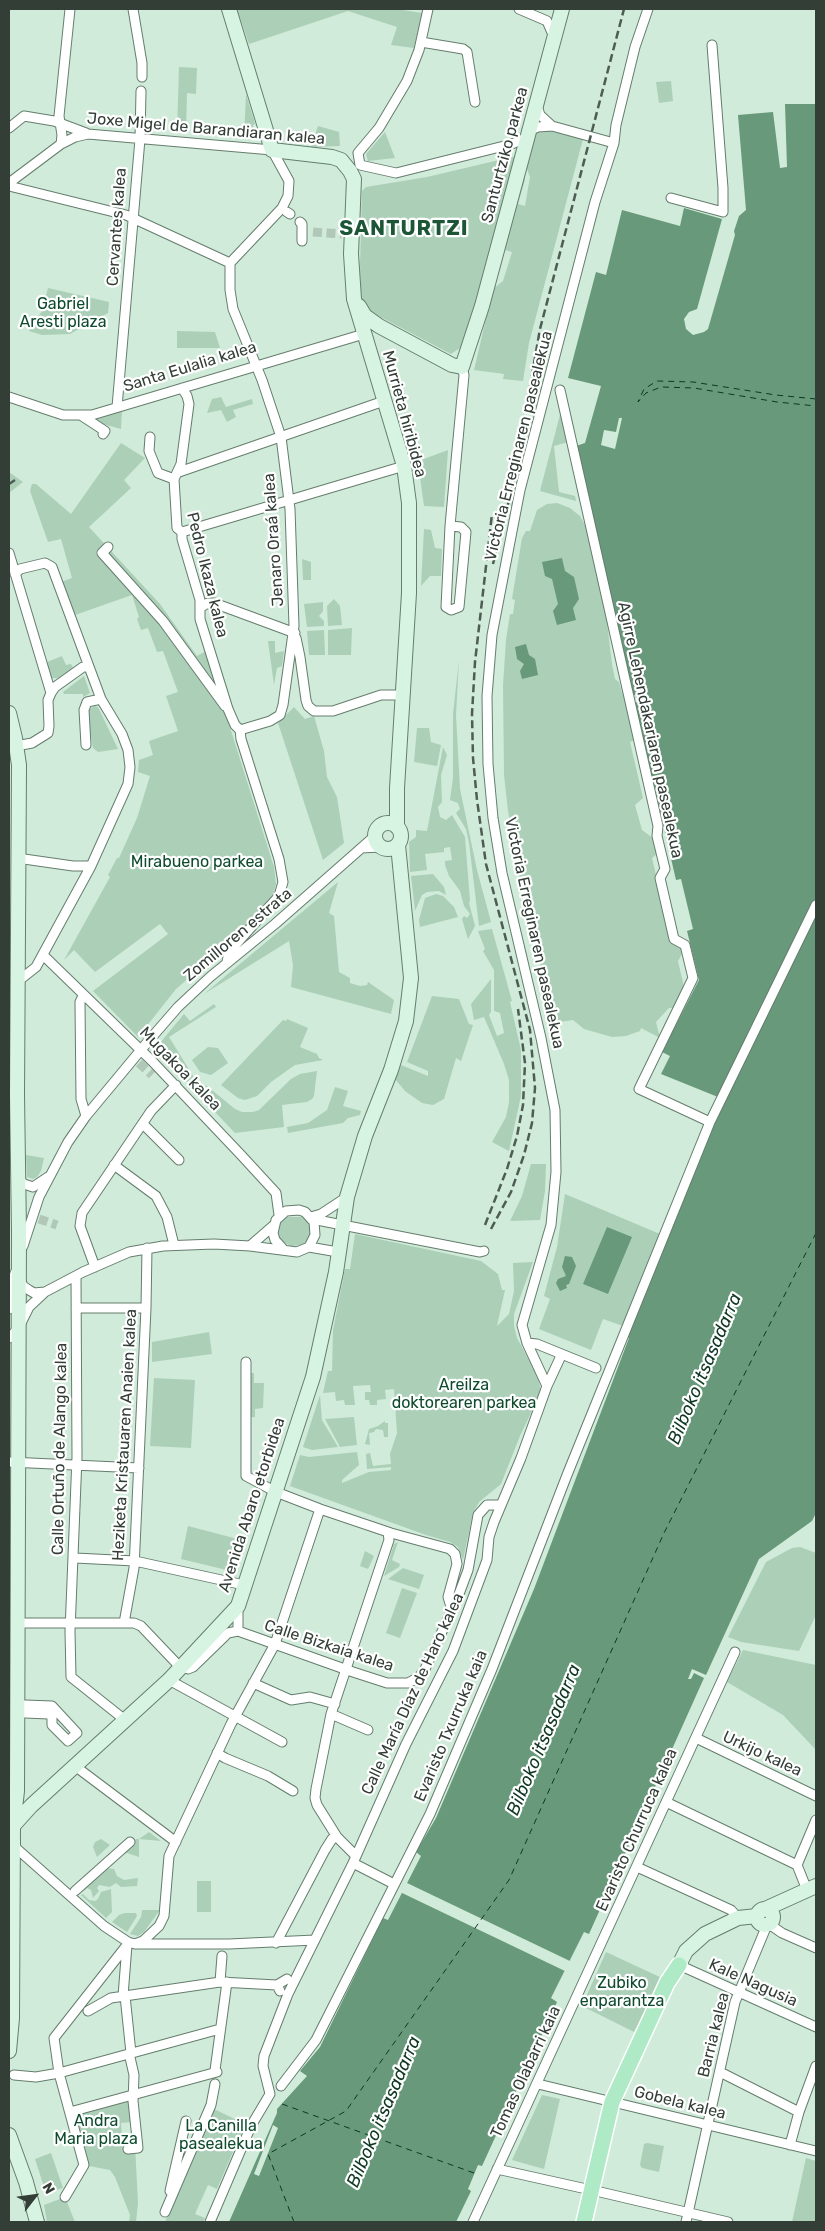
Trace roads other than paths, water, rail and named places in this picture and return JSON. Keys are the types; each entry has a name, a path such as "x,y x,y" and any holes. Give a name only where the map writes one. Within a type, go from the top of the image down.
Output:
{"main road":[{"path":"584,2222 614,2103 630,2053 667,1983 679,1965"},
{"path":"614,2103 679,1965"},
{"path":"589,2222 593,2190"}],"street":[{"path":"61,144 62,135 59,123 70,9"},
{"path":"133,9 142,63 142,77"},
{"path":"9,185 133,218 230,262 282,208 288,196 289,181 272,150 229,9"},
{"path":"428,9 421,42 407,80 379,128 358,153 355,168 396,173 512,144 538,128 552,126 614,143"},
{"path":"519,9 547,21 554,37"},
{"name":"Santurtziko parkea","path":"450,526 461,527 466,532 459,606 451,610 446,607 450,526 464,381 462,367 482,306 525,135 537,106 562,9"},
{"name":"Victoria Erreginaren pasealekua","path":"528,1343 522,1325 523,1316 535,1282 548,1234 556,1172 555,1110 541,1038 502,873 494,826 488,764 488,696 492,635 520,490 596,202 614,143 616,125 635,47 648,9"},
{"path":"421,42 463,49 467,52 475,102"},
{"path":"671,198 723,212 723,188 712,45"},
{"name":"Cervantes kalea","path":"117,407 140,139 141,90"},
{"path":"537,106 540,115 552,126"},
{"path":"9,128 24,116 59,123 88,134"},
{"name":"Joxe Migel de Barandiaran kalea","path":"9,185 61,144 75,137 88,134 332,157 355,168"},
{"name":"Murrieta hiribidea","path":"355,168 351,254 354,299 404,466 410,532 409,593 397,788 390,825"},
{"path":"300,222 302,224 302,241"},
{"name":"Jenaro Oraá kalea","path":"230,262 230,290 233,310 256,366 281,437 289,500 294,633 280,715 270,721 240,730"},
{"path":"354,299 365,316 378,326 452,365 462,367"},
{"name":"Santa Eulalia kalea","path":"9,397 63,415 82,416 364,334 369,329 378,326"},
{"name":"Pedro Ikaza kalea","path":"182,388 188,396 189,404 177,475 177,528 182,532 182,539 201,608 200,619 228,709 235,725 240,730 241,739 279,860 283,882 279,896 229,952 227,962"},
{"name":"Agirre Lehendakariaren pasealekua","path":"560,390 658,826 657,836 665,869 660,878 674,939 685,945 692,978 639,1089 710,1122"},
{"path":"150,437 149,464 158,474 177,475 384,401"},
{"path":"82,416 105,430 103,434"},
{"path":"182,532 404,466"},
{"name":"Pedro Ikaza kalea","path":"108,548 102,553 162,621 228,709"},
{"path":"9,553 51,692"},
{"path":"16,574 20,569 44,563 48,563 52,567 88,667 102,699 122,734 128,750 130,767 128,784 91,866 43,951 43,955 36,967 17,982"},
{"path":"201,608 208,603 214,603 294,633"},
{"name":"Jenaro Oraá kalea","path":"294,633 300,657 306,700 308,706 314,711 333,711 381,695 402,695"},
{"path":"16,746 32,743 48,733 48,700 51,692 83,667 88,667"},
{"path":"86,745 84,710 87,702 102,699"},
{"path":"9,714 16,746 14,774 13,958 17,982 13,1153 17,1178 14,1232 18,1266 23,1286 34,1293 46,1292"},
{"path":"390,825 401,838 385,844 378,829 390,825"},
{"name":"Zomilloren estrata","path":"18,1266 39,1197 68,1142 86,1116 178,1007 227,962 275,924 361,848 385,844"},
{"name":"Avenida Abaro etorbidea","path":"11,1830 31,1806 169,1680 220,1628 238,1606 313,1376 336,1272 338,1252 349,1225 347,1197 365,1136 402,1040 410,1003 411,978 400,874 385,844"},
{"path":"24,859 73,866 91,866"},
{"name":"Evaristo Txurruka kaia","path":"281,2086 316,2040 430,1814 456,1755 710,1122 816,905"},
{"name":"Mugakoa kalea","path":"43,955 176,1085 276,1193 279,1215"},
{"path":"83,996 80,1002 81,1099 86,1116"},
{"path":"95,1267 84,1240 80,1219 92,1196 151,1111 176,1085"},
{"path":"143,1124 179,1160"},
{"path":"114,1165 156,1196 167,1217 174,1245"},
{"path":"17,1178 29,1186 33,1186 48,1177"},
{"path":"311,1218 321,1214 347,1197"},
{"path":"250,1246 273,1226 279,1215 286,1211 299,1210 311,1218 480,1252 484,1251"},
{"path":"309,1247 315,1235 311,1218"},
{"path":"273,1226 275,1240 284,1250"},
{"path":"13,1341 29,1307 46,1292 119,1256 147,1248 174,1245 250,1246 296,1252 309,1247 338,1252"},
{"name":"Heziketa Kristauaren Anaien kalea","path":"124,1623 135,1561 147,1248"},
{"path":"9,1309 18,1266"},
{"name":"Calle Ortuño de Alango kalea","path":"76,1276 77,1465 71,1623 71,1677 125,1720"},
{"path":"9,2051 11,2037 11,1830 17,1790 13,1657 17,1623 13,1462 13,1292"},
{"path":"76,1308 146,1308"},
{"path":"547,1386 528,1343 535,1343 596,1368"},
{"name":"Calle María Díaz de Haro kalea","path":"210,2222 251,2126 270,2094 263,2066 264,2056 281,1990 315,1940 354,1860 410,1736 452,1651 487,1560 489,1538 500,1505 521,1458 547,1386 560,1358 559,1353"},
{"path":"246,1362 244,1418 246,1476 276,1492 320,1509 388,1532 450,1549 455,1554 457,1564 448,1597 452,1610"},
{"path":"13,1462 139,1468"},
{"name":"Calle Bizkaia kalea","path":"238,1631 387,1683 403,1684 415,1680 425,1669 468,1570 478,1515 487,1505 500,1505"},
{"path":"65,2197 84,2165 59,2073 54,2038 131,1944 143,1940 159,1926 164,1916 169,1856 234,1717 275,1644 320,1509"},
{"path":"388,1532 389,1540 331,1714 315,1798 337,1837 354,1860 394,1884"},
{"path":"74,1558 135,1561 244,1585"},
{"path":"17,1623 134,1623 141,1626 180,1667 188,1669 193,1667 228,1634 238,1631 238,1606"},
{"name":"Evaristo Churruca kalea","path":"606,1934 735,1652"},
{"path":"169,1680 282,1742"},
{"path":"253,1683 291,1700 310,1697 334,1704"},
{"path":"25,1705 52,1706 77,1733 68,1741 52,1725 52,1717 49,1714 25,1713 25,1705"},
{"path":"331,1714 368,1730"},
{"name":"Urkijo kalea","path":"696,1738 816,1796"},
{"path":"217,1753 268,1776 293,1791"},
{"path":"75,1766 176,1842"},
{"path":"17,1790 19,1797 31,1806"},
{"path":"666,1802 797,1865 812,1888 764,1919 738,1918 705,1934 686,1951 679,1965"},
{"path":"797,1865 816,1820"},
{"path":"11,1830 16,1848 112,1933 131,1944 276,1943 315,1940"},
{"path":"276,1943 325,1850 332,1839 337,1837"},
{"path":"75,1891 130,1842"},
{"path":"637,1867 732,1910 738,1918"},
{"path":"764,1919 782,1933 816,1948"},
{"name":"Barria kalea","path":"687,2218 706,2125 738,1993 764,1919"},
{"name":"Tomas Olabarri kaia","path":"473,2222 606,1934"},
{"path":"128,2149 138,2148 133,2096 134,2075 124,1996 131,1944"},
{"path":"70,2112 133,2096 216,2071 224,1982 222,1956"},
{"name":"Kale Nagusia","path":"679,1965 816,2027"},
{"path":"88,2010 111,1998 224,1982 281,1990 287,1979"},
{"path":"14,2075 36,2077 59,2073 220,2029"},
{"path":"790,2145 799,2112 816,2066"},
{"path":"720,2072 799,2112"},
{"path":"160,2222 211,2105 215,2084"},
{"name":"Gobela kalea","path":"538,2084 816,2150"},
{"path":"165,2212 186,2121"},
{"path":"9,2135 26,2182 37,2222"},
{"path":"497,2169 593,2190 687,2218 728,2222"}],"water":[{"path":"785,104 816,104 816,899 776,976 718,1097 661,1074 670,1056 662,1052 699,980 687,931 693,929 681,879 676,880 635,703 638,702 636,695 633,695 576,446 585,443 601,386 568,378 596,272 606,275 622,210 680,226 684,208 722,219 697,309 689,312 684,319 686,329 693,335 708,329 735,235 734,231 739,216 746,210 738,115 773,112 780,168 787,167"},
{"path":"562,558 565,571 574,577 579,599 573,608 576,620 557,625 553,611 558,604 552,579 545,576 542,562"},
{"path":"526,644 529,655 535,659 538,675 522,679 520,671 524,664 517,659 515,647"},
{"name":"Bilboko itsasadarra","path":"816,914 816,1513 812,1521 759,1559 706,1675 692,1669 688,1679 691,1679 694,1673 704,1678 589,1934 584,1932 551,1998 557,2002 482,2166 478,2165 468,2189 471,2191 456,2222 229,2222 277,2113 277,2109 307,2076 300,2071 320,2047 383,1918 388,1920 421,1856 416,1852 436,1818 534,1589 629,1338 627,1337 691,1177 718,1114"},
{"path":"607,1227 632,1237 608,1294 583,1284"},
{"path":"565,1256 572,1257 576,1266 569,1284 566,1285 567,1288 560,1291 556,1283 558,1279 566,1276 562,1267"}],"tunnel":[{"path":"313,232 342,234"},
{"path":"139,1063 152,1075"},
{"path":"39,1219 57,1225"}],"railway":[{"path":"493,564 513,484 540,329 624,9"},
{"path":"9,484 15,480"},
{"path":"491,1229 511,1192 524,1155 532,1123 535,1088 530,1030 486,864 473,758 472,714 475,662 492,514"},
{"path":"485,1225 507,1169 517,1136 523,1105 525,1063 518,1009"}],"district":[{"name":"SANTURTZI","path":"404,229"}],"park label":[{"name":"Gabriel Aresti plaza","path":"63,313"},
{"name":"Mirabueno parkea","path":"197,862"},
{"name":"Areilza doktorearen parkea","path":"464,1394"},
{"name":"Zubiko enparantza","path":"622,1992"},
{"name":"Andra Maria plaza","path":"96,2130"},
{"name":"La Canilla pasealekua","path":"221,2135"}]}
